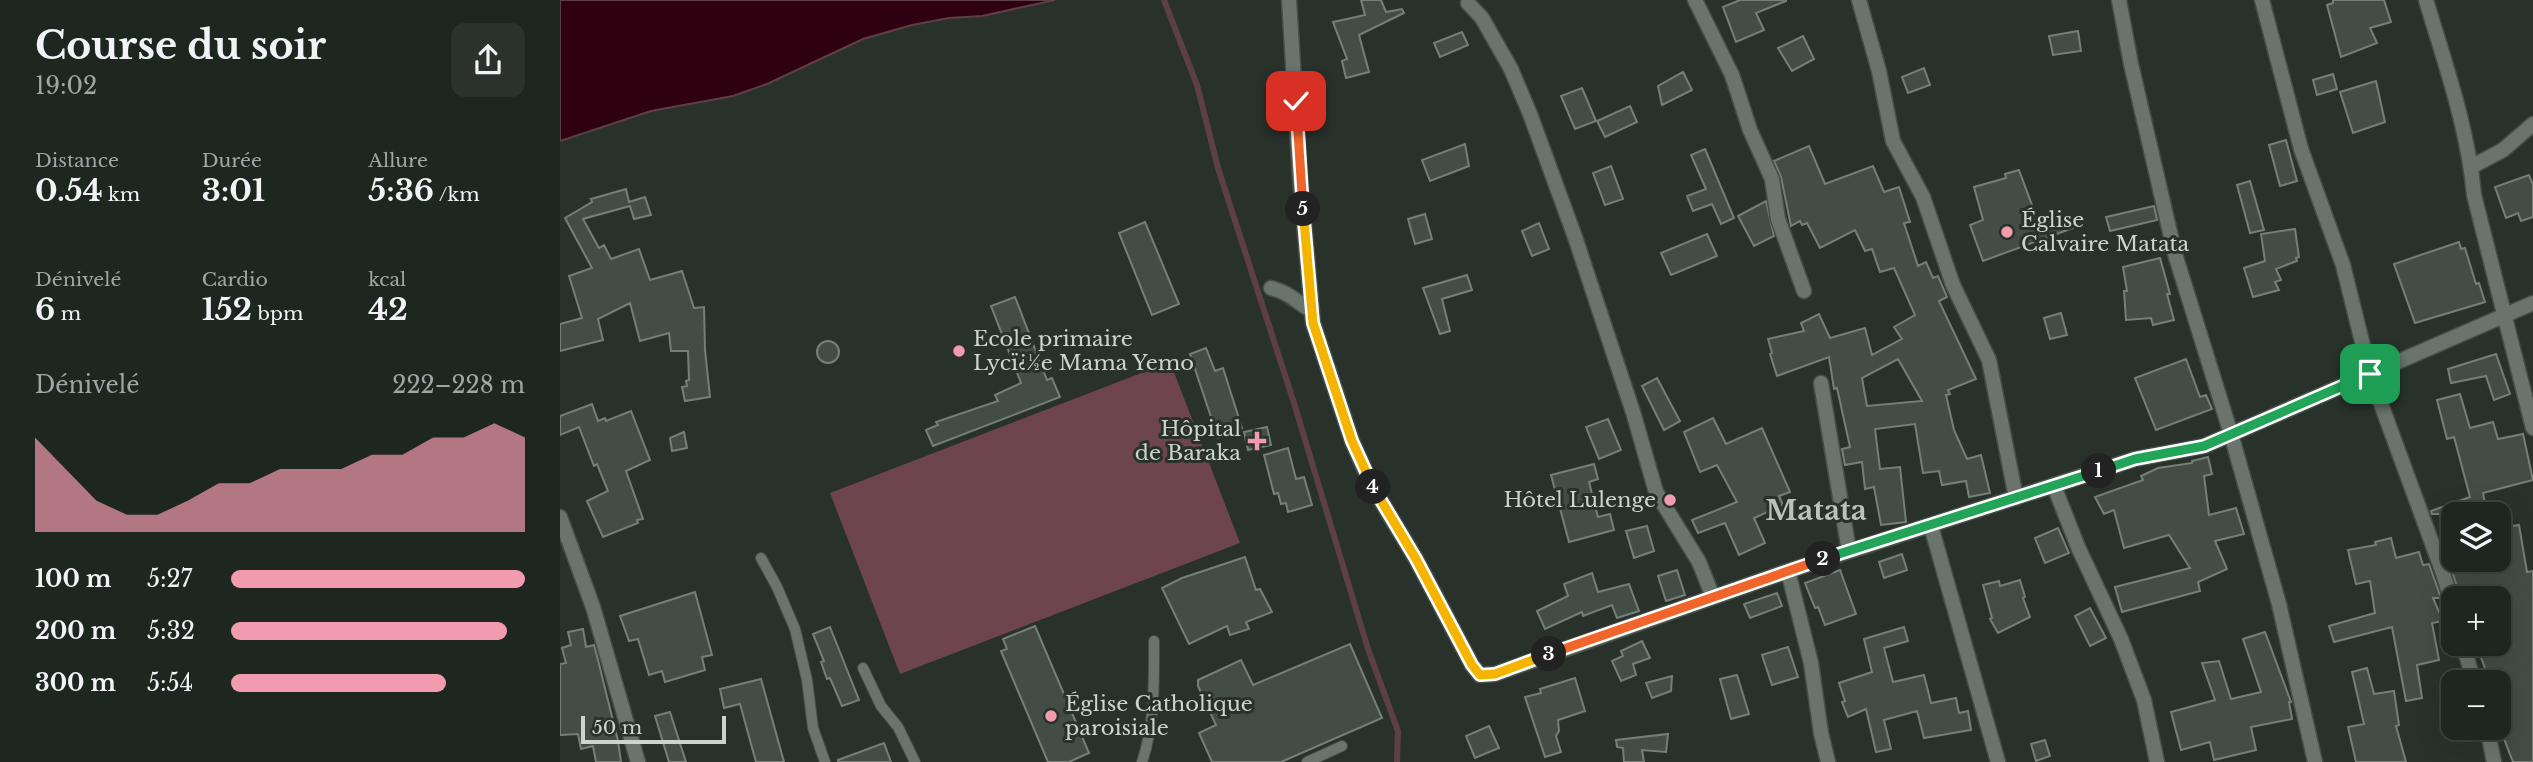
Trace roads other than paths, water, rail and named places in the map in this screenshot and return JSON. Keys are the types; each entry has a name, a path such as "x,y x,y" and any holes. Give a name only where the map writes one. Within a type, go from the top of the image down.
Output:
{"street":[{"path":"1289,0 1300,178 1313,323 1352,441 1372,486 1480,675 1495,674 1788,571 2135,459 2204,446 2533,303"},
{"path":"1695,0 1732,75 1750,130 1772,179 1778,219 1804,291"},
{"path":"1859,0 1879,71 1893,141 1923,197 1953,285 1989,360 2016,498"},
{"path":"2119,0 2175,254 2231,435 2279,604 2315,762"},
{"path":"2262,0 2301,149 2343,265 2370,374 2447,586"},
{"path":"2426,0 2454,92 2471,167 2474,195 2533,428"},
{"path":"1468,3 1482,18 1499,48 1530,114 1575,237 1633,412 1656,492 1699,562 1713,597"},
{"path":"2471,167 2503,150 2533,124"},
{"path":"1270,288 1287,292 1298,303 1312,311"},
{"path":"1821,383 1849,551"},
{"path":"2054,485 2078,547 2122,639 2144,700 2157,762"},
{"path":"560,517 593,607 638,762"},
{"path":"1931,526 1998,762"},
{"path":"1788,571 1811,663 1828,762"},
{"path":"2489,740 2494,762"}],"lane":[{"path":"761,558 795,629 807,680 813,727 825,762"},
{"path":"1142,762 1154,682 1154,641"},
{"path":"863,668 881,706 898,727 915,762"},
{"path":"1307,762 1342,746"}],"waterway":[{"path":"1164,0 1197,85 1218,168 1294,403 1368,649 1398,731 1397,762"}],"place":[{"name":"Église Calvaire Matata","path":"2007,232"},
{"name":"Ecole primaire Lycï¿½e Mama Yemo","path":"959,351"},
{"name":"Hôpital de Baraka","path":"1257,441"},
{"name":"Hôtel Lulenge","path":"1670,500"},
{"name":"Église Catholique paroisiale","path":"1051,716"}],"district":[{"name":"Matata","path":"1816,510"}]}
